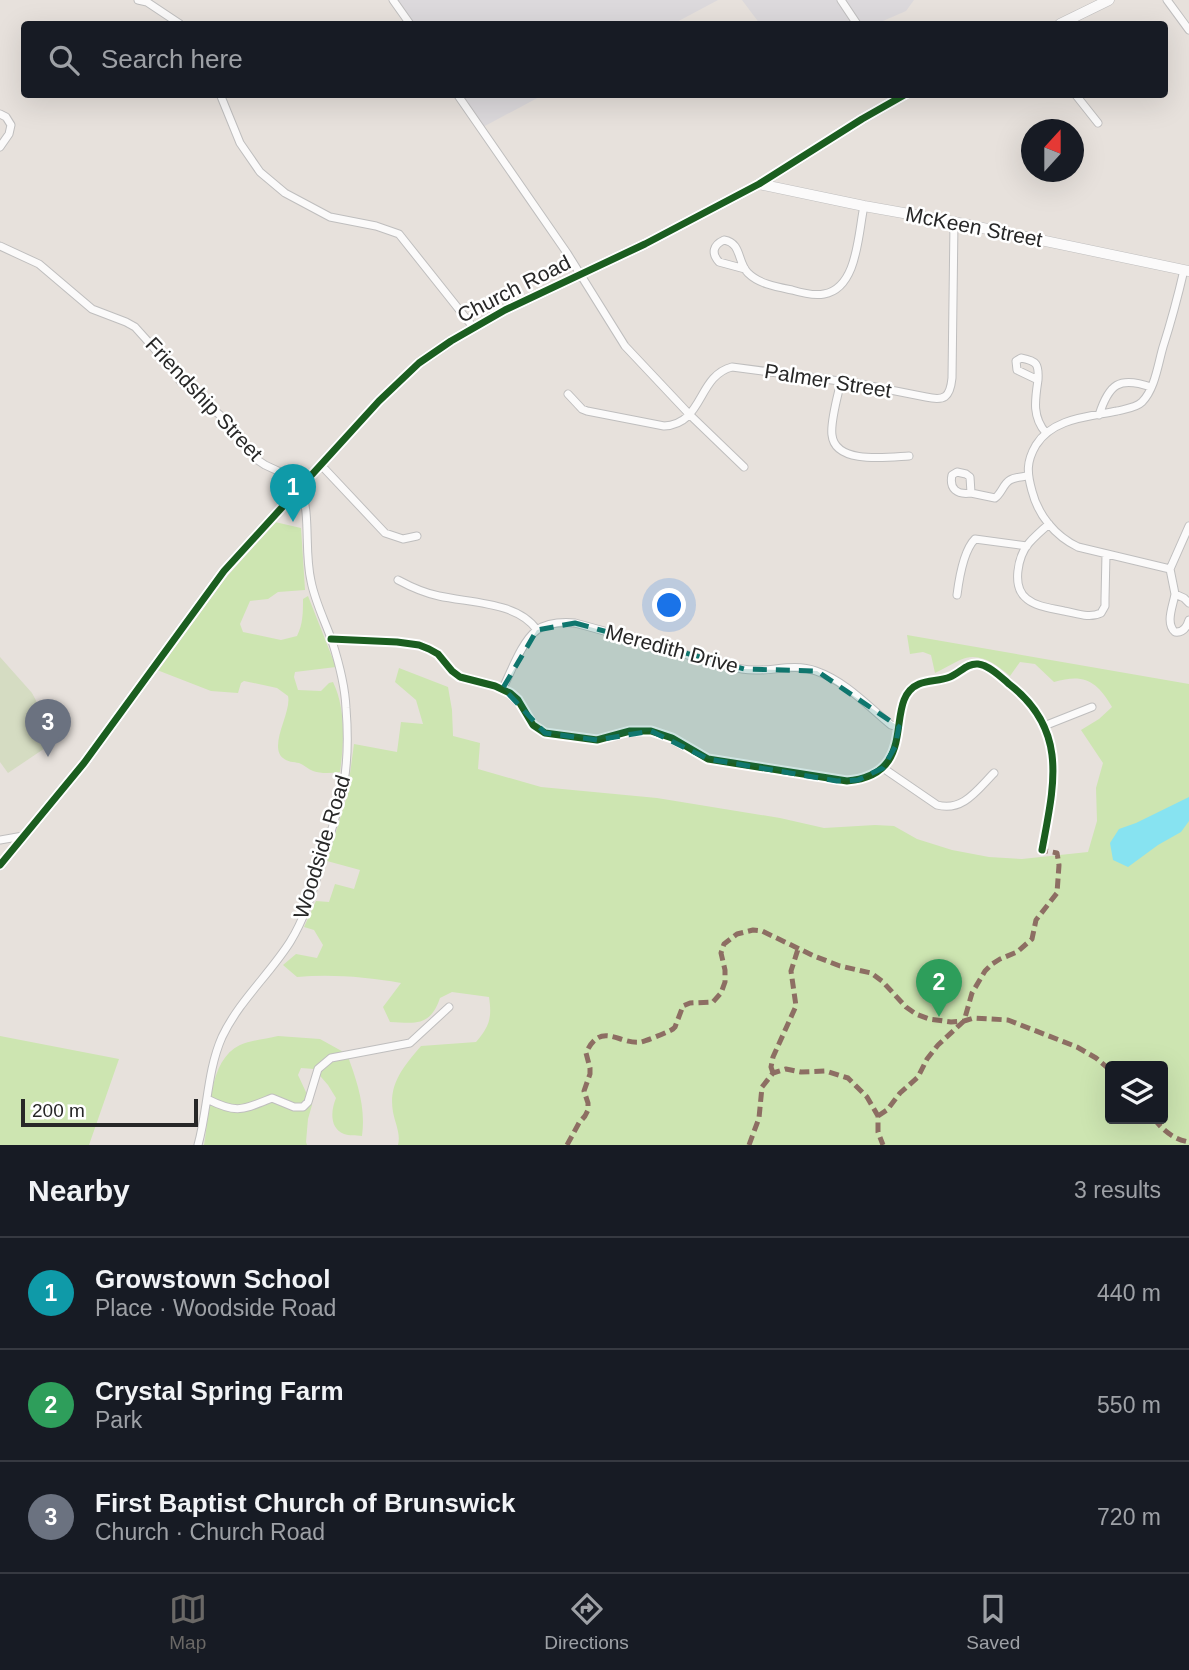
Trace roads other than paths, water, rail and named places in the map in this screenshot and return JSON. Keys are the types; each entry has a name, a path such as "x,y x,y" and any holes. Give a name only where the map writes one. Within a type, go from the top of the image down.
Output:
{"street":[{"path":"138,0 148,2 176,21"},
{"path":"393,0 408,21"},
{"path":"841,0 855,21"},
{"path":"1066,21 1109,0"},
{"path":"1167,0 1189,30"},
{"path":"222,98 240,143 260,172 285,193 330,217 376,226 398,234 473,327"},
{"path":"460,98 580,274 625,346 744,467"},
{"name":"Church Road","path":"0,865 83,763 215,582 398,381 429,355 473,327 645,244 759,184 898,98"},
{"path":"1078,98 1098,123"},
{"path":"0,114 6,117 11,125 9,134 0,147"},
{"name":"McKeen Street","path":"759,184 1186,270"},
{"path":"745,269 719,262 714,253 719,242 724,240 733,243 745,269 766,284 818,294 835,290 852,268 864,206"},
{"name":"Palmer Street","path":"690,415 716,374 732,368 841,381 937,399 944,398 950,392 952,378 954,222"},
{"name":"Friendship Street","path":"0,246 39,264 92,309 135,327 181,382 221,416 256,458 303,485"},
{"path":"1170,569 1078,547 1068,542 1049,524 1034,500 1027,475 1030,456 1046,433 1069,421 1138,405 1141,402 1151,387 1186,270"},
{"path":"1038,380 1035,415 1046,433"},
{"path":"841,381 831,434 836,445 853,456 909,456"},
{"path":"1099,415 1106,396 1114,385 1126,382 1151,387"},
{"path":"568,394 587,411 658,425 674,425 690,415"},
{"path":"321,465 385,533 403,539 417,536"},
{"path":"971,494 995,498 1011,480 1027,475"},
{"name":"Woodside Road","path":"198,1145 214,1061 223,1035 288,944 302,919 339,805 346,768 347,726 342,679 310,580 303,485"},
{"path":"1049,524 1027,546 1019,566 1018,587 1024,597 1043,606 1089,616 1101,613 1105,606 1106,554"},
{"path":"1189,526 1170,569 1175,594 1169,622 1171,629 1175,632 1182,631 1189,620"},
{"path":"957,595 962,568 970,545 975,539 1027,546"},
{"path":"398,580 438,596 514,611 528,620 537,630 522,651 503,688"},
{"path":"1175,594 1189,603"},
{"name":"Meredith Drive","path":"537,630 555,624 575,623 699,659 744,669 766,670 787,666 808,668 835,680 891,725 898,727"},
{"path":"331,639 419,645 438,654 460,677 503,688 518,700 533,725 545,733 597,740 630,731 651,731 672,738 708,759 837,781 858,780 883,768 895,747 904,701 914,687 949,677 970,665 987,666 1024,696 1035,709 1052,748 1054,770 1042,850"},
{"path":"1044,726 1092,706"},
{"path":"883,768 928,800 947,807 964,803 994,774"},
{"path":"0,841 24,836"},
{"path":"207,1099 238,1109 272,1098 294,1107 303,1107 308,1102 318,1069 331,1058 410,1043 449,1007"}],"water":[{"path":"1189,797 1189,821 1181,832 1128,867 1113,860 1110,843 1119,829"}],"place":[{"name":"Growstown School","path":"293,522"},
{"name":"First Baptist Church of Brunswick","path":"48,757"},
{"name":"Crystal Spring Farm","path":"939,1017"}]}
